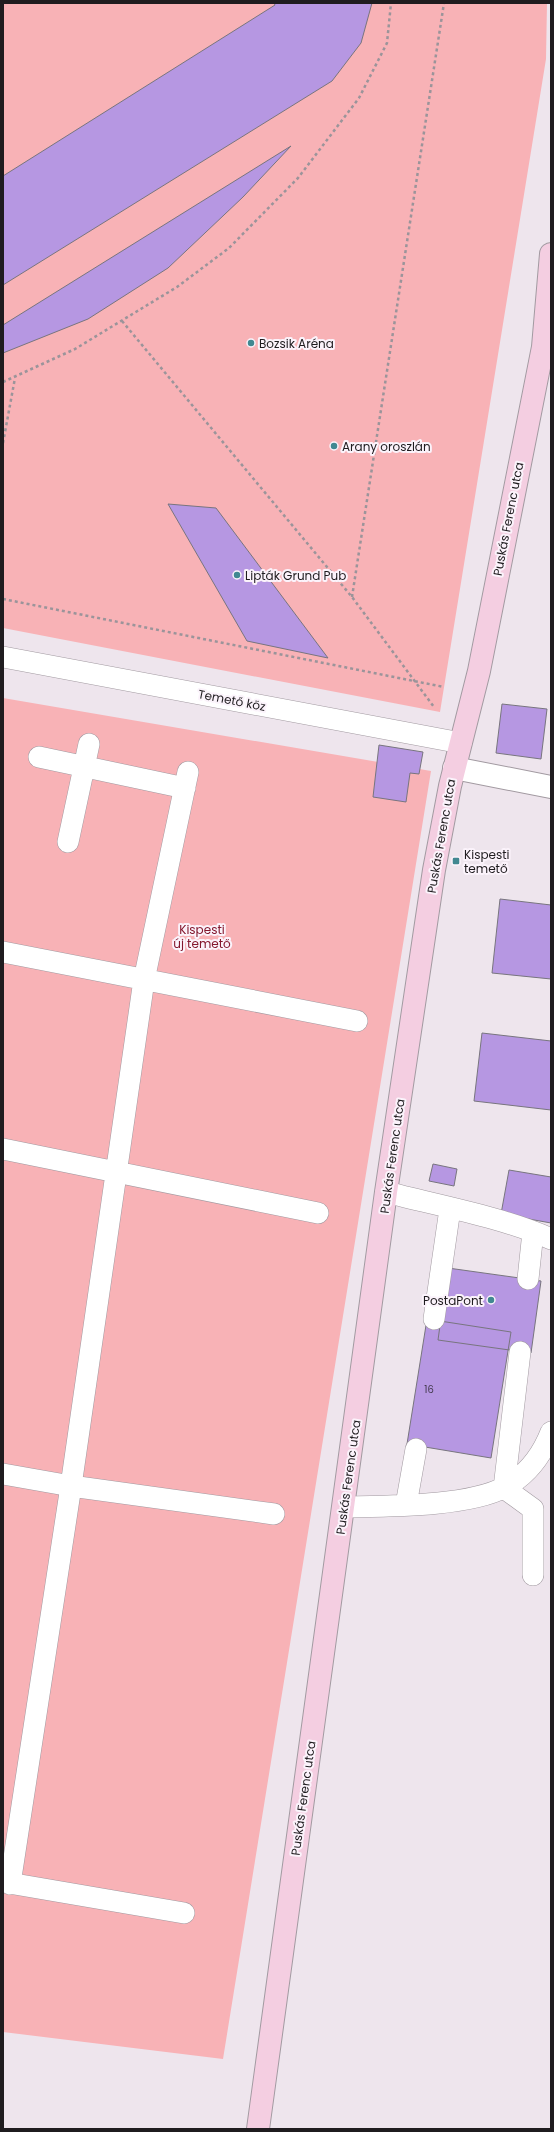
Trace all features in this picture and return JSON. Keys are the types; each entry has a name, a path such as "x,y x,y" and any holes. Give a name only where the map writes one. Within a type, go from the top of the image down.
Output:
{"street":[{"name":"Puskás Ferenc utca","path":"258,2129 268,2065 386,1192 434,870 454,768 473,693 543,347 551,254"},
{"path":"454,768 551,787"}],"lane":[{"name":"Temető köz","path":"3,657 461,743"},
{"path":"68,842 89,744"},
{"path":"39,757 84,768 186,780 144,980 71,1486 7,1883 184,1913"},
{"path":"3,952 357,1021"},
{"path":"3,1149 318,1213"},
{"path":"386,1192 542,1236 528,1279"},
{"path":"434,1319 450,1209"},
{"path":"504,1488 520,1352"},
{"path":"344,1507 406,1505 449,1501 485,1495 504,1488 522,1475 538,1458 551,1432"},
{"path":"406,1505 416,1449"},
{"path":"3,1474 71,1486 274,1514"},
{"path":"504,1488 533,1509 533,1575"}],"path":[{"path":"3,382 15,378 75,349 176,287 229,248 298,178 359,98 387,43 392,3"},
{"path":"352,597 444,3"},
{"path":"121,321 352,597 461,743"},
{"path":"3,443 15,378"},
{"path":"3,599 473,693"}],"green space":[{"name":"Bozsik Aréna","path":"3,3 547,3 546,59 440,712 3,628"},
{"name":"Kispesti új temető","path":"3,698 431,771 223,2059 3,2032"}],"building":[{"path":"274,3 372,3 361,43 332,81 3,285 3,176 275,5"},
{"path":"291,146 243,197 168,268 88,319 3,353 3,325"},
{"name":"Lipták Grund Pub","path":"168,504 216,508 328,658 247,641"},
{"path":"502,704 547,709 541,759 496,753"},
{"path":"379,745 423,752 419,774 410,773 406,802 373,797"},
{"path":"500,899 551,905 551,979 492,973"},
{"path":"482,1033 551,1041 551,1110 474,1101"},
{"path":"433,1164 457,1169 454,1186 429,1181"},
{"path":"509,1170 551,1177 551,1223 501,1214"},
{"path":"448,1268 541,1281 531,1353 438,1340"},
{"path":"427,1319 511,1332 491,1458 407,1444"}],"place":[{"name":"Bozsik Aréna","path":"251,343"},
{"name":"Arany oroszlán","path":"334,446"},
{"name":"Lipták Grund Pub","path":"237,575"},
{"name":"Kispesti temető","path":"456,861"},
{"name":"PostaPont","path":"491,1300"}]}
